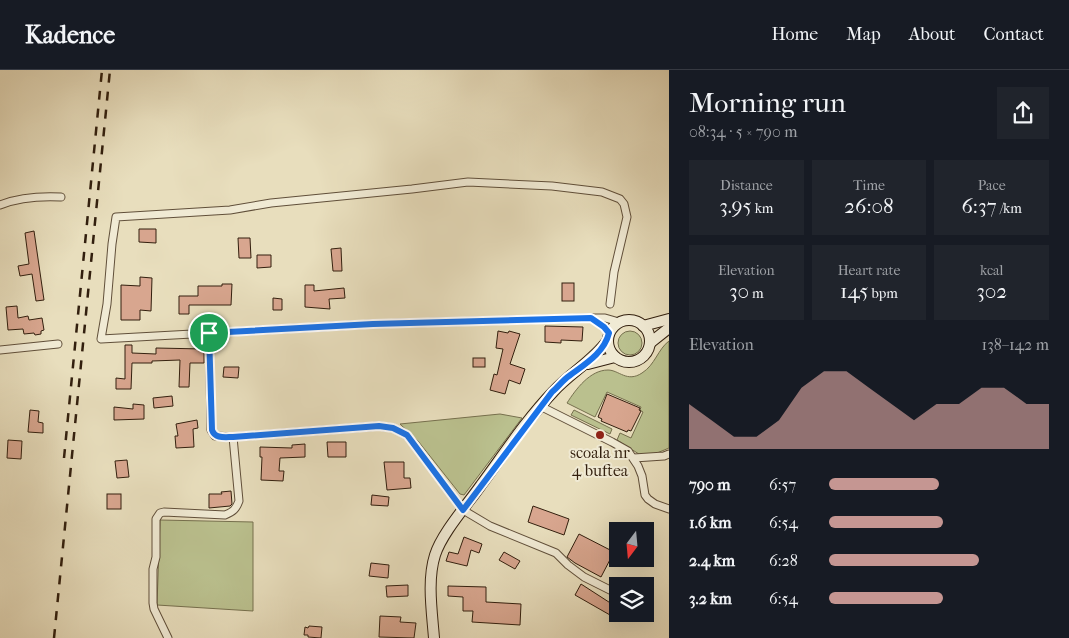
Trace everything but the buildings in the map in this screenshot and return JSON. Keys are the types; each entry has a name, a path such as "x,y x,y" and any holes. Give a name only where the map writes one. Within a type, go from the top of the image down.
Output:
{"main road":[{"path":"643,326 669,319"},
{"path":"434,638 431,576 434,556 447,532 463,510 540,406 568,376 601,350 613,327 620,322 632,320 643,326 649,336 650,343"},
{"path":"608,337 610,350 615,357 623,362 635,361 645,354 650,343 669,328"},
{"path":"584,365 615,357"}],"street":[{"path":"610,304 614,272 627,217 624,204 620,200 602,192 552,186 457,182 412,190 270,204 230,210 116,217 112,244 108,304 101,339 382,323 591,318 605,318 620,322"},
{"path":"0,205 24,198 42,196 61,197"},
{"path":"591,318 604,327 608,337"},
{"path":"209,333 212,430 215,436 233,437 379,426 393,428 407,435 463,510 490,526 556,553 584,577 609,590"},
{"path":"0,350 58,344"},
{"path":"540,406 628,452 634,458 642,476 645,495 654,504 669,509"},
{"path":"168,638 153,603 156,519 160,513 164,512 225,514 232,512 237,507 239,501 233,437"},
{"path":"634,458 669,454"}],"green space":[{"path":"630,331 639,334 642,343 639,352 630,355 621,352 618,343 621,334"},
{"path":"669,341 669,448 642,456 617,440 620,433 631,438 643,412 640,410 641,407 607,392 595,417 567,403 579,386 595,373 608,370 632,377 642,373 650,366"},
{"path":"574,410 612,429 610,434 571,415"},
{"path":"500,414 522,418 464,495 460,494 418,441 400,424"},
{"path":"160,520 253,522 253,611 157,605"}],"railway":[{"path":"64,458 102,70"},
{"path":"54,638 110,70"}],"place":[{"name":"scoala nr 4 buftea","path":"600,435"}],"route":[{"path":"591,318 601,324 609,333 608,340 601,350 568,376 540,406 463,510 407,435 393,428 379,426 233,437 215,436 211,422 209,333 373,324 591,318"}]}
